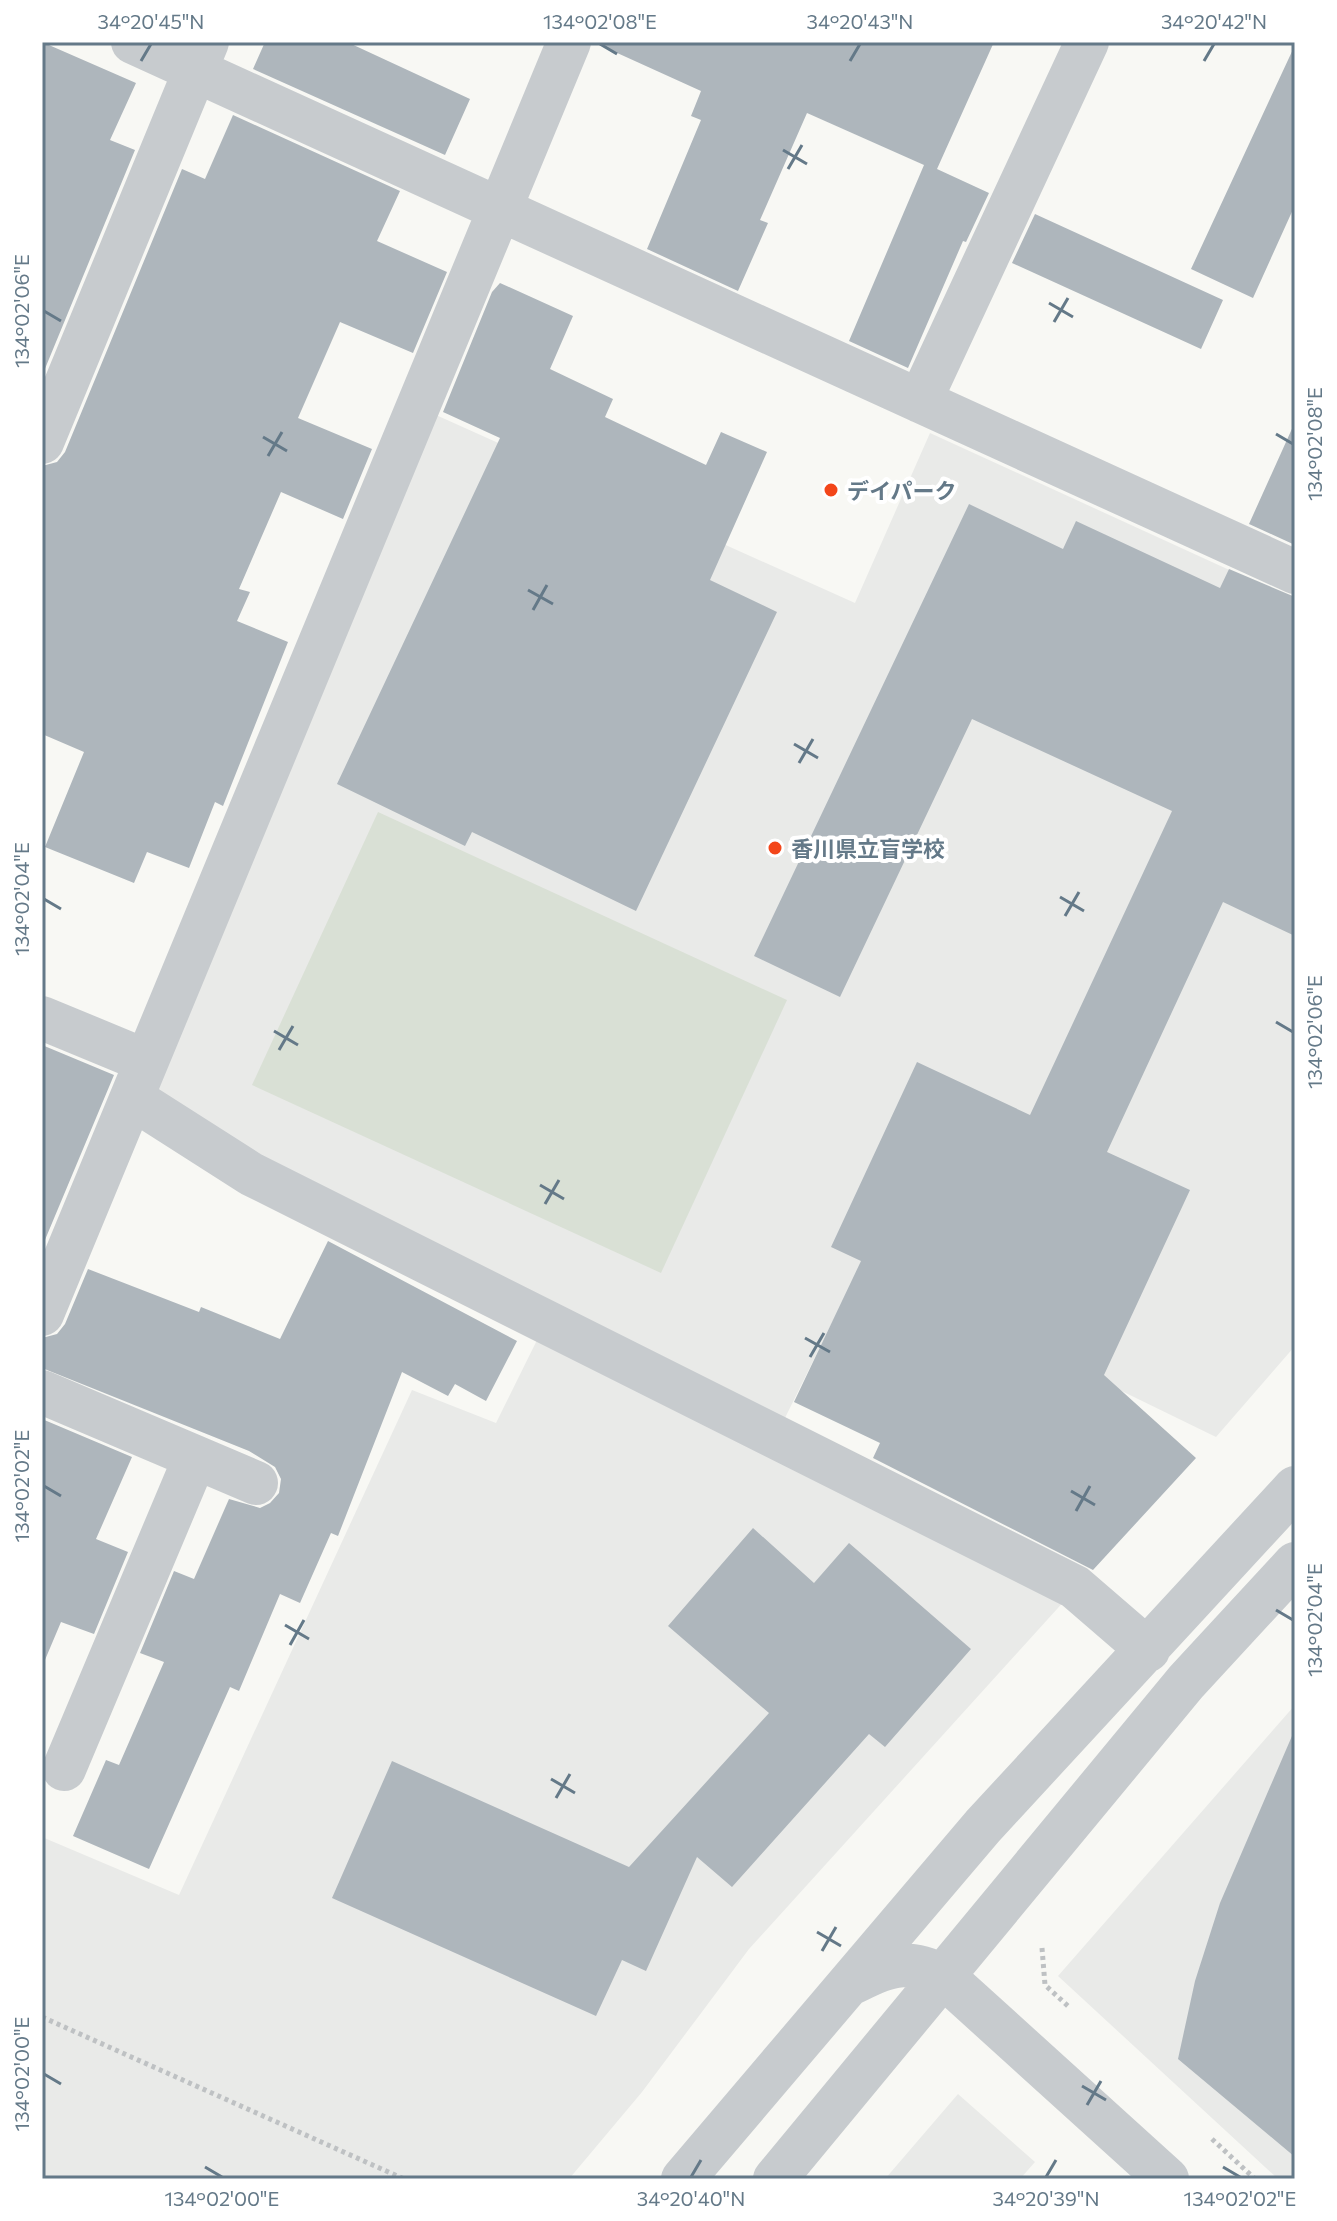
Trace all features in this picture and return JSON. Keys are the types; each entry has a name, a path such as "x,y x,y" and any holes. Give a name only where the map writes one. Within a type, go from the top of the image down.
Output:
{"street":[{"path":"133,42 201,56 497,208 1295,572"},
{"path":"42,1314 497,208 569,42"},
{"path":"920,401 1087,42"},
{"path":"42,442 201,56"},
{"path":"42,1018 139,1080 251,1174 1075,1587 1148,1650"},
{"path":"42,1392 256,1483"},
{"path":"64,1769 195,1458"},
{"path":"683,2179 842,1988 983,1826 1295,1488"},
{"path":"775,2179 1186,1682 1295,1564"},
{"path":"934,1884 930,1951 944,1977"},
{"path":"842,1988 884,1967 920,1965 944,1977 1167,2179"}],"path":[{"path":"42,2017 404,2179"}],"shaded area":[{"name":"香川県立盲学校","path":"436,415 855,603 930,433 1295,600 1295,1346 1216,1437 861,1264 783,1422 255,1157 153,1093"},
{"path":"378,812 787,1000 661,1273 252,1085"},
{"path":"541,1332 1067,1598 749,1949 642,2092 569,2179 42,2179 42,1837 179,1895 412,1390 496,1423"},
{"path":"1295,1705 1295,2179 1278,2179 1058,1976"},
{"path":"958,2094 1035,2162 1020,2179 885,2179"}],"building":[{"path":"42,42 136,83 110,140 135,150 42,376"},
{"path":"265,42 347,42 470,99 445,155 253,69"},
{"path":"593,42 994,42 937,169 989,193 966,242 963,241 908,368 849,341 924,165 807,113 760,220 768,223 738,291 647,249 701,120 691,116 701,91"},
{"path":"1295,45 1295,205 1253,298 1191,269"},
{"path":"233,115 400,191 377,241 447,272 413,353 340,322 298,418 372,449 343,519 281,492 239,589 250,592 237,621 288,642 223,806 215,802 189,868 147,852 134,883 45,847 84,752 42,734 42,466 57,462 65,452 182,169 205,179"},
{"path":"1035,214 1223,300 1201,349 1012,263"},
{"path":"500,283 573,316 550,369 613,399 605,417 706,465 721,432 767,452 710,580 777,612 636,911 472,832 465,846 337,784 500,438 443,412 492,292"},
{"path":"1295,422 1295,545 1249,524"},
{"path":"969,504 1063,549 1076,521 1220,588 1229,569 1295,597 1295,936 1223,902 1107,1152 1190,1190 1104,1375 1196,1458 1093,1570 873,1458 880,1443 794,1402 861,1261 831,1247 917,1062 1030,1115 1172,811 972,719 840,997 754,956"},
{"path":"42,1045 114,1075 42,1247"},
{"path":"328,1241 517,1341 486,1401 455,1384 448,1396 402,1372 338,1536 331,1533 300,1603 280,1594 239,1691 230,1687 149,1869 73,1836 106,1760 119,1765 164,1662 140,1653 174,1571 194,1579 229,1499 260,1508 279,1493 281,1479 275,1467 249,1451 42,1368 42,1338 57,1334 65,1324 88,1269 199,1312 201,1307 280,1339"},
{"path":"42,1419 132,1457 96,1539 128,1552 94,1634 61,1622 42,1667"},
{"path":"753,1528 814,1583 849,1543 971,1649 885,1747 869,1734 732,1887 697,1857 646,1971 622,1960 596,2016 332,1898 392,1761 629,1867 769,1713 668,1626"},
{"path":"1295,1729 1295,2157 1178,2059 1195,1981 1220,1903"}],"place":[{"name":"デイパーク","path":"831,490"},
{"name":"香川県立盲学校","path":"775,848"}]}
